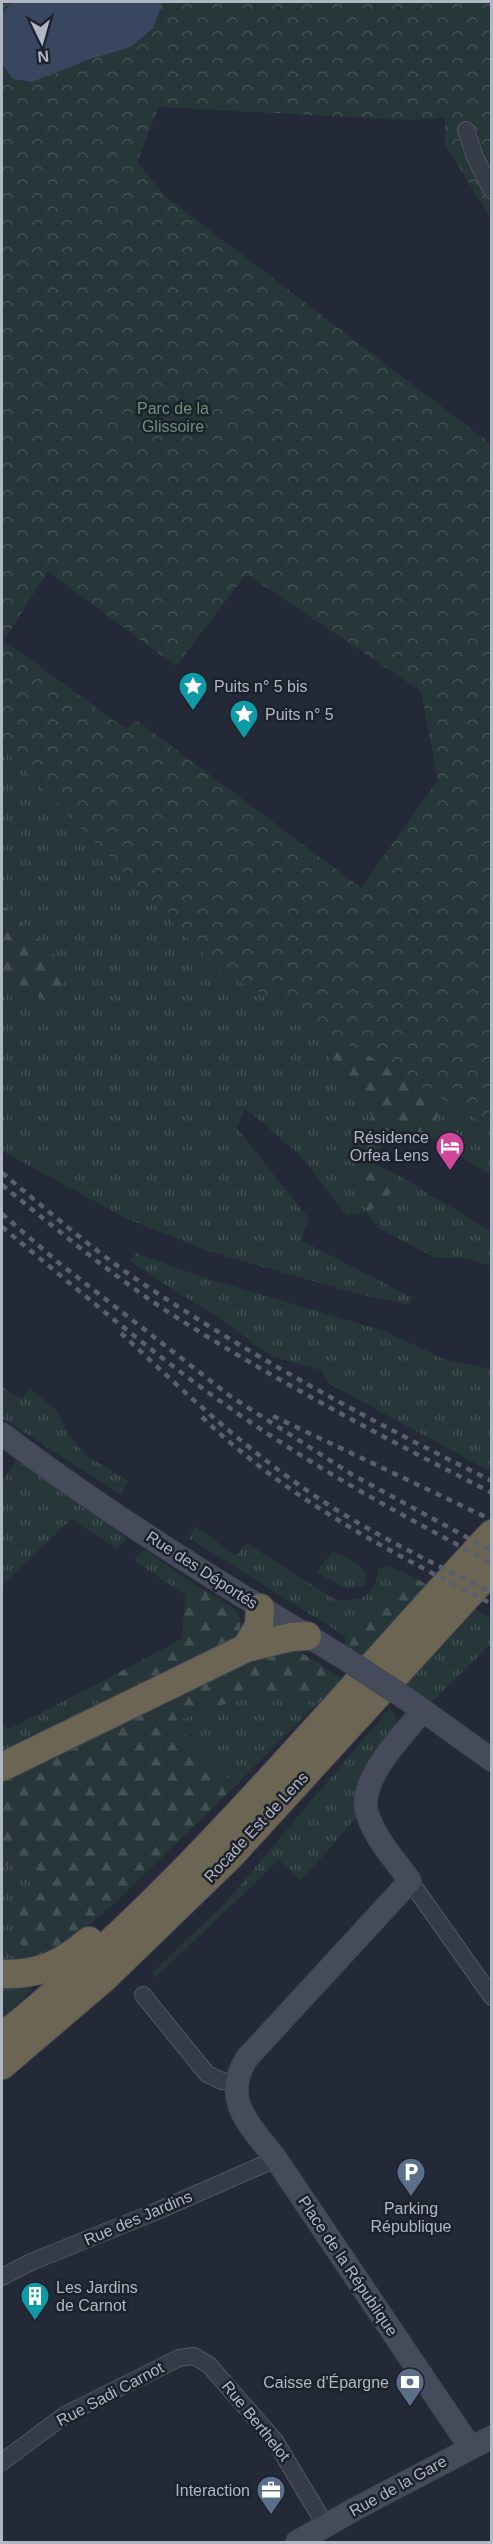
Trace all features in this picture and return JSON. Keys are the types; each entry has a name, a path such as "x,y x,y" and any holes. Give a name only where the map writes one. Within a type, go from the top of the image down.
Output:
{"highway":[{"name":"Rocade Est de Lens","path":"155,1900 303,1745 433,1597 492,1534"},
{"name":"Rocade Est de Lens","path":"2,2065 105,1977 231,1855 492,1569"},
{"path":"246,1648 259,1626 261,1608"},
{"path":"2,1767 246,1648 291,1637 307,1636"},
{"path":"2,1974 40,1971 57,1964 75,1953 123,1910 155,1900"},
{"path":"2,2037 78,1972 155,1900"},
{"path":"2,2088 81,2018 105,1977"}],"street":[{"path":"466,130 492,191"},
{"name":"Rue des Déportés","path":"4,1440 145,1534 416,1705 492,1760"},
{"path":"416,1705 370,1777 366,1813 376,1833 492,1997"},
{"path":"143,1995 207,2074 222,2081 235,2083 247,2058 410,1881"},
{"name":"Place de la République","path":"235,2083 240,2109 276,2158 470,2447"},
{"name":"Rue des Jardins","path":"2,2277 31,2262 155,2212 276,2158"},
{"name":"Rue Sadi Carnot","path":"2,2462 65,2415 179,2358 194,2356"},
{"name":"Rue Berthelot","path":"194,2356 209,2365 275,2441 326,2526"},
{"name":"Rue de la Gare","path":"303,2541 326,2526 492,2437"}],"green space":[{"name":"Parc de la Glissoire","path":"2,2 491,2 491,219 445,144 445,118 404,120 159,107 137,162 165,196 491,444 491,1127 216,967 2,747","holes":["47,571 176,666 246,574 421,691 438,780 361,888 136,720 126,729 4,641"]},
{"path":"2,518 396,576 492,849 382,859 438,780 421,691 246,574 176,666 48,571 3,640 126,729 136,720 361,888 419,905 217,967 321,1028 336,1079 373,1117 360,1154 386,1204 394,1173 491,1231 491,1266 467,1258 436,1258 378,1228 366,1212 347,1216 299,1154 245,1108 237,1128 309,1219 301,1240 413,1298 409,1305 355,1293 208,1251 127,1219 2,1151 2,977 47,1001 72,972 2,904"},
{"path":"258,899 449,1103 424,1134 387,1131 374,1164 394,1173 386,1204 366,1211 360,1186 360,1164 373,1117 336,1079 321,1028 216,967"},
{"path":"2,904 72,972 47,1001 2,977"},
{"path":"491,1049 491,1175 424,1134"},
{"path":"136,1253 202,1277 384,1331 444,1359 491,1369 491,1472 328,1383 321,1370 271,1356 219,1318 130,1260"},
{"path":"2,1387 22,1399 29,1388 56,1409 66,1430 84,1454 129,1481 121,1495 2,1418"},
{"path":"16,1460 127,1538 117,1549 71,1519 2,1586 2,1482"},
{"path":"195,1526 236,1556 246,1543 336,1600 360,1598 366,1595 374,1585 378,1568 391,1567 403,1572 345,1636 189,1538"},
{"path":"145,1550 201,1588 185,1595 133,1560"},
{"path":"333,1551 353,1561 365,1572 367,1577 364,1586 347,1589 316,1572"},
{"path":"403,1572 429,1585 363,1658 345,1646 345,1636"},
{"path":"201,1588 229,1604 239,1616 241,1623 239,1633 233,1645 109,1709 85,1690 182,1639 185,1595"},
{"path":"474,1609 491,1618 491,1644 433,1701 423,1698 404,1685"},
{"path":"294,1648 343,1679 318,1703 278,1692 246,1697 173,1722 235,1786 115,1903 66,1944 46,1956 25,1950 12,1920 35,1887 15,1860 2,1868 2,1779 249,1656"},
{"path":"85,1690 109,1709 2,1760 2,1724 9,1729"},
{"path":"278,1692 318,1703 235,1786 173,1722 246,1697"},
{"path":"389,1709 397,1721 396,1727 371,1760 362,1778 357,1801 357,1817 301,1881 279,1860 155,1978 152,1973 225,1903"},
{"path":"15,1860 35,1888 46,1956 24,1961 2,1962 2,1868"},
{"path":"2,1981 30,1982 33,1988 2,2019"}],"water":[{"path":"13,2 163,2 153,28 131,47 90,59 32,82 13,79 2,64 2,13"}],"railway":[{"path":"2,1173 133,1277 220,1333 309,1385 492,1481"},
{"path":"2,1185 82,1249 165,1310 326,1406 492,1493"},
{"path":"2,1214 59,1263 230,1396 351,1474 492,1551"},
{"path":"2,1227 134,1335 236,1412 352,1486 492,1563"},
{"path":"121,1333 224,1426 306,1490 373,1531 492,1593"},
{"path":"273,1416 492,1520"},
{"path":"202,1417 234,1446 303,1498 377,1543 492,1604"}],"place":[{"name":"Puits n° 5 bis","path":"193,712"},
{"name":"Puits n° 5","path":"244,740"},
{"name":"Résidence Orfea Lens","path":"450,1172"},
{"name":"Parking République","path":"411,2198"},
{"name":"Les Jardins de Carnot","path":"35,2322"},
{"name":"Caisse d'Épargne","path":"410,2408"},
{"name":"Interaction","path":"271,2516"}]}
